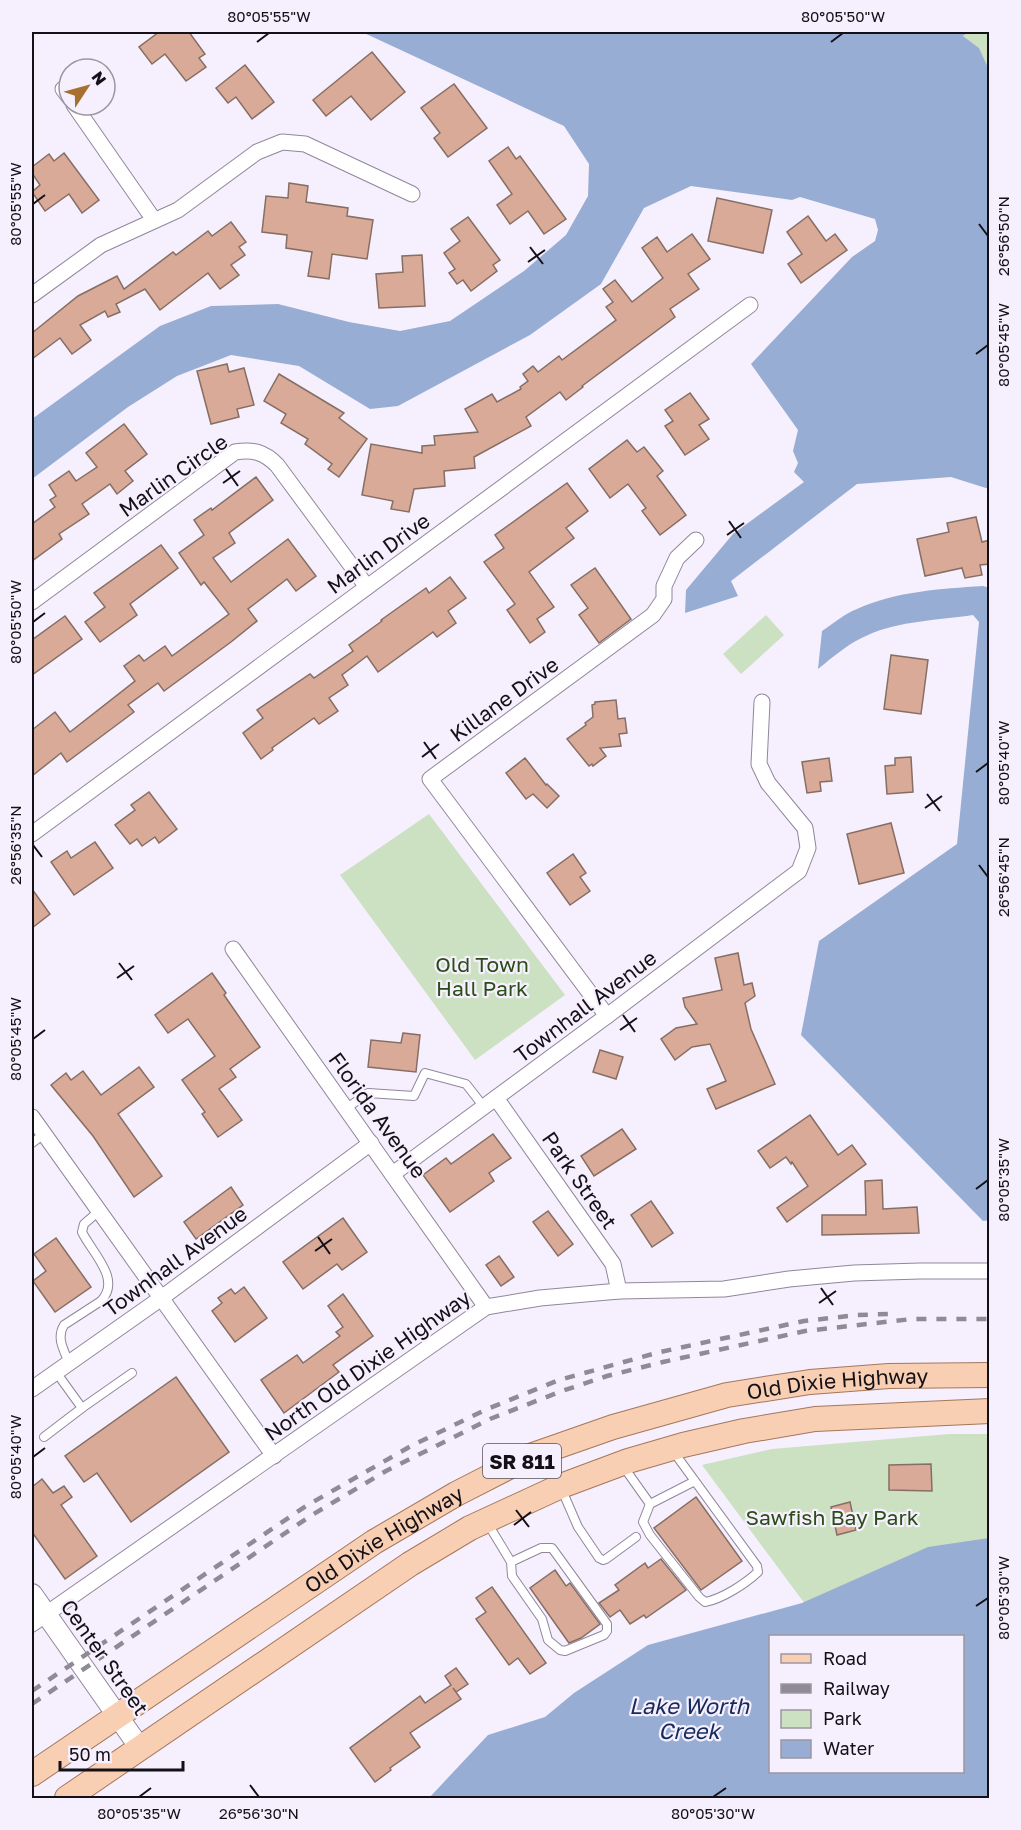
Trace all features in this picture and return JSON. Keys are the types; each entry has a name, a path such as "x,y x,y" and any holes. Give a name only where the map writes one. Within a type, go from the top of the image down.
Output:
{"main road":[{"name":"Old Dixie Highway","path":"32,1774 374,1542 456,1494 530,1456 613,1426 727,1395 810,1382 889,1376 990,1375"},
{"name":"Old Dixie Highway","path":"67,1798 410,1564 486,1521 561,1486 671,1448 744,1431 815,1419 990,1411"}],"street":[{"path":"82,117 154,220"},
{"path":"32,295 101,245 178,210 257,152 282,142 305,144 412,194"},
{"name":"Marlin Drive","path":"32,834 750,305"},
{"name":"Marlin Circle","path":"32,602 235,452 247,450 264,454 278,465 367,587"},
{"name":"Killane Drive","path":"607,1016 430,779 653,615 664,599 664,586 677,558 696,540"},
{"name":"Townhall Avenue","path":"394,1173 799,871 808,848 805,828 768,783 759,764 762,702"},
{"name":"Florida Avenue","path":"233,949 394,1173 486,1307"},
{"name":"Park Street","path":"490,1102 613,1264 619,1291"},
{"path":"32,1117 38,1139 99,1211 274,1456"},
{"name":"Townhall Avenue","path":"32,1389 160,1299 371,1143"},
{"name":"North Old Dixie Highway","path":"39,1619 486,1307 540,1298 619,1291 724,1289 789,1279 854,1273 920,1270 990,1271"},
{"name":"Center Street","path":"32,1594 39,1619 117,1716 140,1749"}],"lane":[{"path":"346,1108 368,1093 414,1096 425,1073 466,1084 490,1102"},
{"path":"82,1408 62,1367 60,1339 64,1325 101,1301 110,1286 105,1271 82,1232 84,1224 99,1211"},
{"path":"44,1437 132,1373"},
{"path":"671,1448 758,1566 758,1572 752,1578 713,1600 705,1602 699,1598 650,1535 643,1522 650,1504 695,1481"},
{"path":"621,1464 650,1504"},
{"path":"561,1486 578,1527 599,1558 606,1559 636,1537"},
{"path":"486,1521 511,1562 512,1576 542,1619 548,1640 560,1650 565,1651 604,1635 607,1631 607,1624 552,1548 541,1548 511,1562"}],"green space":[{"path":"968,32 989,32 989,72 979,48 963,36"},
{"path":"766,615 784,635 741,674 723,654"},
{"name":"Old Town Hall Park","path":"429,814 565,995 475,1060 340,875"},
{"name":"Sawfish Bay Park","path":"949,1434 989,1434 989,1545 808,1608 702,1465 772,1449"}],"water":[{"path":"362,32 968,32 963,36 979,48 990,72 989,489 951,477 857,484 731,581 738,596 685,613 686,590 733,534 804,482 794,472 798,463 793,451 798,430 751,364 852,257 875,241 878,230 875,219 800,197 792,200 691,186 644,208 601,284 530,335 398,406 370,409 299,366 231,355 177,376 128,407 32,479 32,419 160,326 211,306 278,304 349,322 400,331 450,321 524,271 566,235 588,196 589,164 564,126"},
{"path":"983,586 990,588 990,1220 983,1221 801,1035 819,941 957,844 979,622 973,615 880,630 848,646 818,669 822,631 852,611 888,598 919,592"},
{"name":"Lake Worth Creek","path":"989,1538 989,1798 429,1798 488,1735 545,1717 574,1693 648,1645 802,1603 928,1547"}],"building":[{"path":"159,32 189,32 205,54 199,58 206,67 186,81 165,54 152,64 139,47"},
{"path":"372,52 405,92 371,120 351,96 326,116 313,100"},
{"path":"245,65 274,102 252,119 236,97 228,103 216,88"},
{"path":"454,84 487,128 448,157 434,138 440,133 421,108"},
{"path":"508,147 516,159 520,156 566,219 544,234 528,211 510,224 497,205 512,194 489,161"},
{"path":"64,153 99,200 82,213 69,194 45,211 32,192 40,185 32,173 32,167 49,154 54,161"},
{"path":"289,183 308,186 306,202 348,208 347,216 373,220 367,259 332,254 329,279 308,276 312,252 286,248 287,235 262,232 266,196 288,198"},
{"path":"717,198 772,210 763,253 708,241"},
{"path":"808,216 826,241 835,234 847,250 801,283 788,264 802,254 787,232"},
{"path":"468,217 500,260 493,265 497,271 471,291 463,280 457,284 449,273 455,269 444,253 460,241 451,229"},
{"path":"231,222 246,242 239,247 245,255 231,265 239,275 220,289 208,273 160,310 145,289 116,304 120,312 108,317 105,311 80,325 91,340 72,354 60,338 32,359 32,333 78,296 117,276 124,289 173,252 176,255 208,231 212,236"},
{"path":"692,234 710,259 688,274 699,289 670,309 675,317 566,400 560,392 526,417 531,426 474,457 475,468 444,471 445,486 414,489 409,512 391,509 393,501 362,495 371,444 422,453 422,446 435,445 434,436 478,432 465,409 492,394 497,402 521,389 520,387 528,381 523,374 533,366 538,372 559,356 562,360 616,320 606,307 613,302 603,289 615,280 632,302 663,278 642,248 657,237 667,252"},
{"path":"422,255 425,306 379,308 376,274 403,272 402,256"},
{"path":"227,364 229,372 244,368 254,405 237,409 239,417 211,424 197,371"},
{"path":"279,374 344,413 339,418 367,439 339,477 328,469 332,464 305,444 308,439 281,423 286,414 264,401"},
{"path":"690,393 709,419 699,425 709,439 685,455 665,426 673,421 665,410"},
{"path":"124,424 147,454 125,471 133,481 117,494 110,484 82,504 89,514 59,534 62,539 32,561 32,524 55,507 50,500 56,496 49,485 69,471 76,481 97,467 86,453"},
{"path":"627,440 637,452 644,447 663,471 657,476 686,515 660,535 642,511 646,508 628,484 610,498 589,469"},
{"path":"256,477 273,500 229,533 235,543 213,558 231,582 288,539 316,576 296,591 287,579 248,609 257,621 231,642 164,691 158,683 128,705 134,712 67,762 61,753 32,776 32,730 55,712 70,732 135,681 124,666 139,655 144,661 165,646 172,656 229,614 204,582 201,585 179,553 204,535 194,520 211,508 212,510"},
{"path":"567,483 588,511 566,528 574,538 529,572 554,607 537,619 545,632 530,643 507,610 515,604 484,562 504,548 495,535"},
{"path":"976,517 982,542 990,540 990,564 980,565 982,575 965,578 962,568 925,576 917,539 949,532 947,523"},
{"path":"161,545 178,568 130,604 137,615 100,642 85,622 105,607 94,593"},
{"path":"595,568 631,619 599,643 579,615 588,608 571,585"},
{"path":"450,577 466,598 448,611 456,623 437,637 433,632 378,672 367,656 342,675 348,685 329,698 338,711 319,724 314,718 272,748 273,750 261,759 243,733 263,718 257,710 310,674 314,678 353,651 349,645 381,620 426,588 429,593"},
{"path":"65,616 82,639 32,675 32,640"},
{"path":"891,655 928,660 921,714 884,709"},
{"path":"616,700 618,719 625,718 627,733 619,734 621,746 600,748 606,756 593,766 592,764 589,766 567,739 593,717 592,705 595,702"},
{"path":"911,757 913,792 887,794 885,766 895,765 895,758"},
{"path":"525,758 546,785 559,796 547,808 533,794 526,799 506,773"},
{"path":"829,758 832,781 820,782 821,791 807,793 802,762"},
{"path":"149,792 177,829 159,843 155,837 142,846 137,839 130,844 115,825 135,810 131,805"},
{"path":"891,823 904,873 859,884 847,834"},
{"path":"95,842 113,868 74,895 51,862 67,851 71,858"},
{"path":"573,854 586,873 580,877 590,891 570,905 547,873"},
{"path":"32,889 50,914 32,928"},
{"path":"738,953 744,985 752,983 755,996 745,1003 751,1029 775,1084 716,1109 707,1089 726,1081 710,1044 692,1047 675,1060 661,1039 676,1028 697,1024 685,1007 683,998 722,990 715,958"},
{"path":"212,973 226,993 224,995 260,1047 230,1069 236,1077 219,1089 242,1120 218,1137 202,1114 205,1112 182,1080 215,1056 188,1019 168,1033 155,1015"},
{"path":"403,1033 420,1035 416,1072 368,1067 371,1040 401,1043"},
{"path":"600,1050 623,1057 616,1079 593,1072"},
{"path":"139,1067 154,1087 118,1114 162,1176 134,1197 93,1136 51,1085 66,1073 71,1080 83,1071 101,1095"},
{"path":"810,1115 838,1155 852,1145 866,1164 787,1222 777,1208 808,1186 786,1157 770,1168 758,1151"},
{"path":"622,1129 636,1149 594,1176 581,1156"},
{"path":"493,1134 511,1158 489,1173 494,1181 450,1212 423,1175 446,1158 451,1164"},
{"path":"882,1180 883,1209 917,1207 919,1233 822,1235 822,1215 866,1215 865,1181"},
{"path":"231,1187 243,1205 196,1239 184,1222"},
{"path":"651,1201 673,1233 652,1247 631,1215"},
{"path":"548,1211 573,1244 558,1256 533,1222"},
{"path":"343,1218 367,1252 342,1270 337,1264 303,1289 283,1262"},
{"path":"56,1238 91,1287 55,1312 33,1281 46,1271 34,1254"},
{"path":"499,1256 514,1277 501,1286 486,1265"},
{"path":"244,1287 267,1318 235,1342 212,1311 222,1303 218,1298 231,1289 235,1294"},
{"path":"343,1294 373,1336 333,1365 339,1372 284,1413 261,1380 297,1355 303,1363 340,1336 336,1332 343,1327 328,1306"},
{"path":"176,1377 229,1452 131,1522 97,1473 84,1482 65,1456"},
{"path":"931,1464 932,1491 889,1490 889,1465"},
{"path":"42,1479 53,1493 64,1486 72,1497 61,1505 97,1556 65,1579 32,1532 32,1487"},
{"path":"696,1497 742,1561 701,1590 654,1528"},
{"path":"850,1502 856,1530 837,1535 831,1507"},
{"path":"661,1559 686,1590 646,1618 644,1615 630,1624 620,1610 610,1617 599,1603 619,1590 615,1585 645,1563 648,1568"},
{"path":"555,1570 566,1586 570,1583 600,1624 581,1638 569,1643 530,1588"},
{"path":"492,1587 546,1663 530,1674 518,1658 509,1665 476,1619 486,1612 476,1598"},
{"path":"456,1668 468,1684 456,1692 453,1688 461,1699 410,1733 420,1747 390,1768 391,1770 375,1782 350,1748 420,1696 425,1703 451,1685 445,1676"}],"railway":[{"path":"32,1691 306,1506 411,1446 485,1410 559,1380 660,1352 804,1321 888,1314"},
{"path":"32,1704 312,1515 386,1471 490,1419 607,1376 805,1331 912,1319 990,1319"}]}
